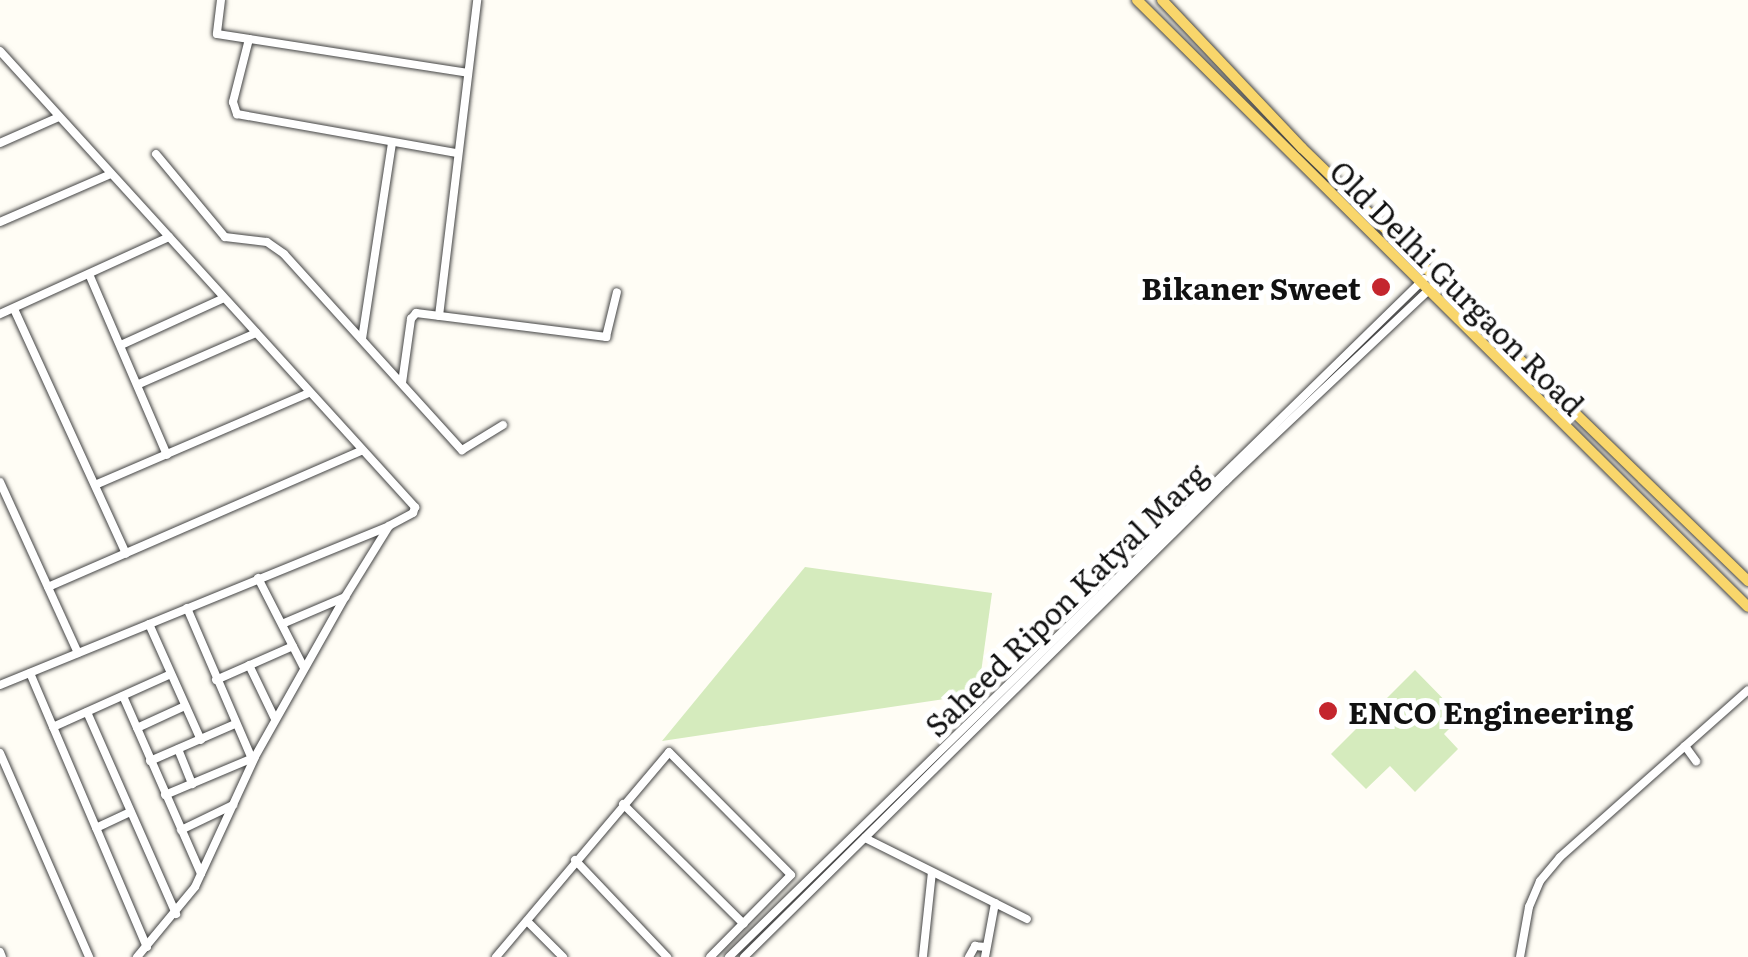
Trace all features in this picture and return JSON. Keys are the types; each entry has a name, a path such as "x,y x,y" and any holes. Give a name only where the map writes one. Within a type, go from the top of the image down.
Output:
{"main road":[{"name":"Old Delhi Gurgaon Road","path":"1136,0 1748,607"},
{"name":"Old Delhi Gurgaon Road","path":"1162,0 1290,136 1748,581"}],"street":[{"path":"221,0 217,34 468,73"},
{"path":"439,316 477,0"},
{"path":"249,39 233,102 237,114 456,153"},
{"path":"0,686 388,526 413,513 415,507 1,55"},
{"path":"0,143 60,118"},
{"path":"362,339 392,142"},
{"path":"156,154 225,236 276,246 462,450 503,425"},
{"path":"0,222 112,174"},
{"path":"0,314 169,237"},
{"path":"89,274 167,455"},
{"name":"Saheed Ripon Katyal Marg","path":"744,957 1006,691 1434,276"},
{"path":"402,383 413,315 606,337 617,292"},
{"path":"121,345 224,298"},
{"path":"14,309 126,554"},
{"path":"139,384 256,333"},
{"path":"95,485 309,393"},
{"path":"48,587 360,451"},
{"path":"0,482 78,653"},
{"path":"136,957 176,914 201,874 254,758 388,526"},
{"path":"258,578 304,668"},
{"path":"282,624 345,597"},
{"path":"187,608 235,724 254,758"},
{"path":"148,624 201,740"},
{"path":"216,680 293,646"},
{"path":"249,665 276,720"},
{"path":"30,673 146,947"},
{"path":"53,727 171,674"},
{"path":"1520,957 1528,907 1540,881 1560,857 1748,690"},
{"name":"Saheed Ripon Katyal Marg","path":"730,957 865,838 1006,691"},
{"path":"123,696 201,874"},
{"path":"136,728 185,706"},
{"path":"87,712 176,914"},
{"path":"150,761 235,724"},
{"path":"1685,746 1696,761"},
{"path":"178,749 192,784"},
{"path":"0,753 88,956"},
{"path":"496,957 666,753 676,754 792,875 710,957"},
{"path":"165,795 254,758"},
{"path":"623,804 744,924"},
{"path":"181,830 234,805"},
{"path":"96,828 132,812"},
{"path":"865,838 1027,919"},
{"path":"576,860 666,957"},
{"path":"923,956 932,872"},
{"path":"969,957 975,946 986,952 996,902"},
{"path":"526,921 563,957"}],"green space":[{"path":"805,567 992,593 978,694 662,741"},
{"path":"1415,670 1461,717 1444,734 1458,749 1415,792 1390,766 1366,789 1331,754"}],"place":[{"name":"Bikaner Sweet","path":"1381,287"},
{"name":"ENCO Engineering","path":"1328,711"}]}
